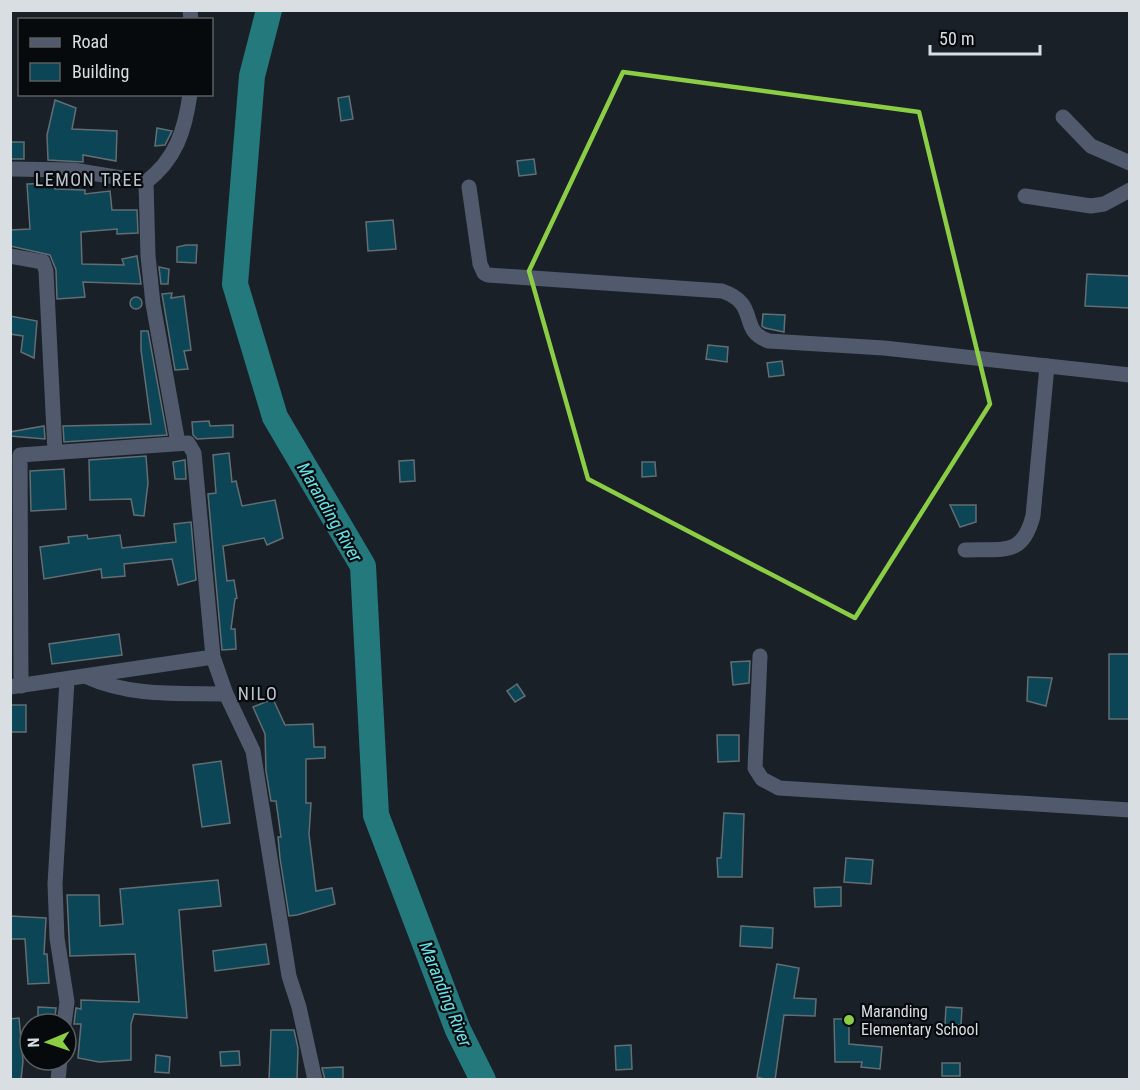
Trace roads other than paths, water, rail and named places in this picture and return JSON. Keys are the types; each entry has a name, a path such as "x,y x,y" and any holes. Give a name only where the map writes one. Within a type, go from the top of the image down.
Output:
{"street":[{"path":"10,169 73,170 146,182 161,171 175,152 190,96"},
{"path":"1063,117 1091,146 1130,163"},
{"path":"146,182 148,256 153,304 178,442"},
{"path":"469,187 480,264 484,273 488,275 722,291 738,297 744,304 753,331 759,337 769,341 863,346 1130,375"},
{"path":"1025,196 1091,206 1104,204 1130,190"},
{"path":"10,256 43,262 46,271 55,452"},
{"path":"965,550 1012,548 1021,544 1028,536 1033,516 1047,366"},
{"path":"213,657 16,687 15,454 178,442 188,443 194,453 213,657 226,694 253,751 289,976 299,1007 315,1080"},
{"path":"760,656 755,768 762,779 779,788 1130,810"},
{"path":"87,677 109,687 131,691 226,694"},
{"path":"66,1012 67,1002 57,938 55,884 67,680"}],"waterway":[{"name":"Maranding River","path":"269,10 252,76 235,284 275,417 363,566 376,815 458,1030 483,1080"}],"place":[{"name":"Maranding Elementary School","path":"849,1020"}],"district":[{"name":"LEMON TREE","path":"89,179"},
{"name":"NILO","path":"258,693"}]}
